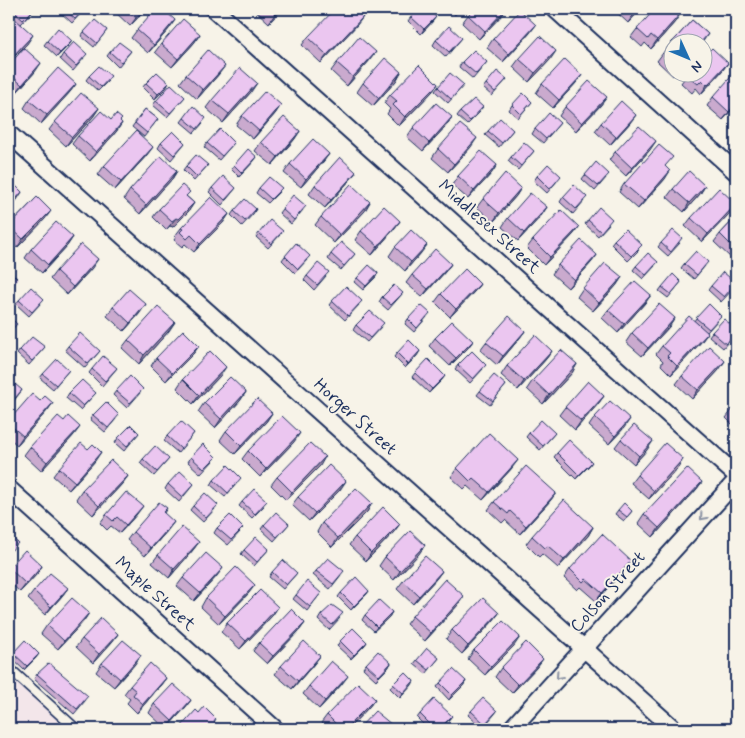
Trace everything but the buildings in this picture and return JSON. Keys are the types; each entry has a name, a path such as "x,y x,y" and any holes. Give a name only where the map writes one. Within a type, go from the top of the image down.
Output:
{"street":[{"name":"Middlesex Street","path":"214,9 736,475"},
{"path":"555,9 736,172"},
{"name":"Horger Street","path":"9,134 674,729"},
{"name":"Colson Street","path":"510,729 736,481"},
{"name":"Maple Street","path":"9,489 275,729"}],"lane":[{"path":"9,668 76,729"}],"shaded area":[{"path":"9,660 86,729 9,729"}]}
